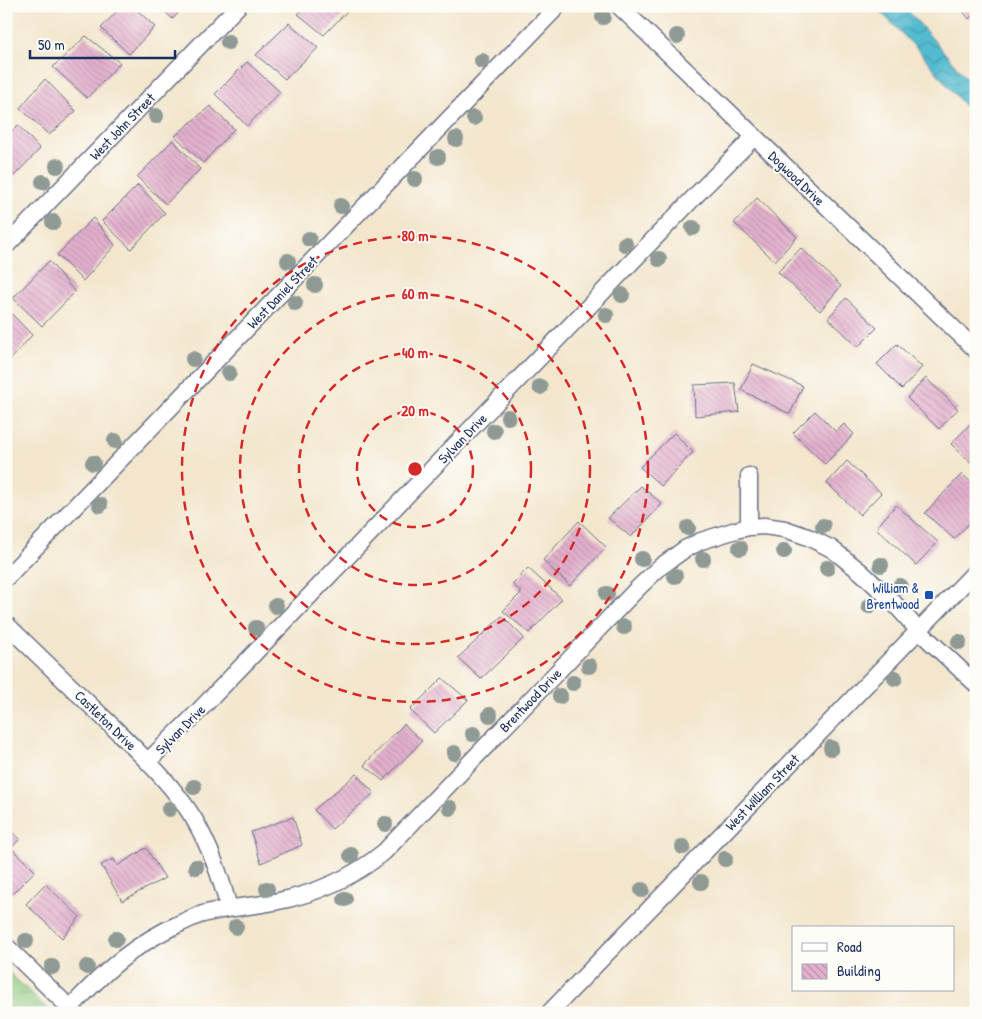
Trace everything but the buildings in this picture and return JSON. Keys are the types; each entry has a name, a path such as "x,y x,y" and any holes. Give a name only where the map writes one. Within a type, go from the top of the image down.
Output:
{"street":[{"name":"West John Street","path":"6,246 238,6"},
{"name":"West Daniel Street","path":"6,578 558,6"},
{"name":"Dogwood Drive","path":"619,6 976,350"},
{"name":"Sylvan Drive","path":"148,761 188,722 754,137"},
{"path":"749,476 749,528"},
{"name":"Brentwood Drive","path":"72,1010 110,968 128,953 162,931 201,914 307,895 342,880 370,863 384,852 637,589 660,567 685,549 702,542 736,530 764,526 785,529 808,537 832,549 874,584 918,630 976,684"},
{"name":"West William Street","path":"549,1013 976,571"},
{"name":"Castleton Drive","path":"6,624 148,761 171,786 206,841 220,874 229,908"},
{"path":"6,946 72,1010"}],"green space":[{"path":"6,970 52,1013 6,1013"}],"water":[{"path":"875,6 904,6 976,89 976,120 920,52"}],"place":[{"name":"William & Brentwood","path":"929,595"}]}
